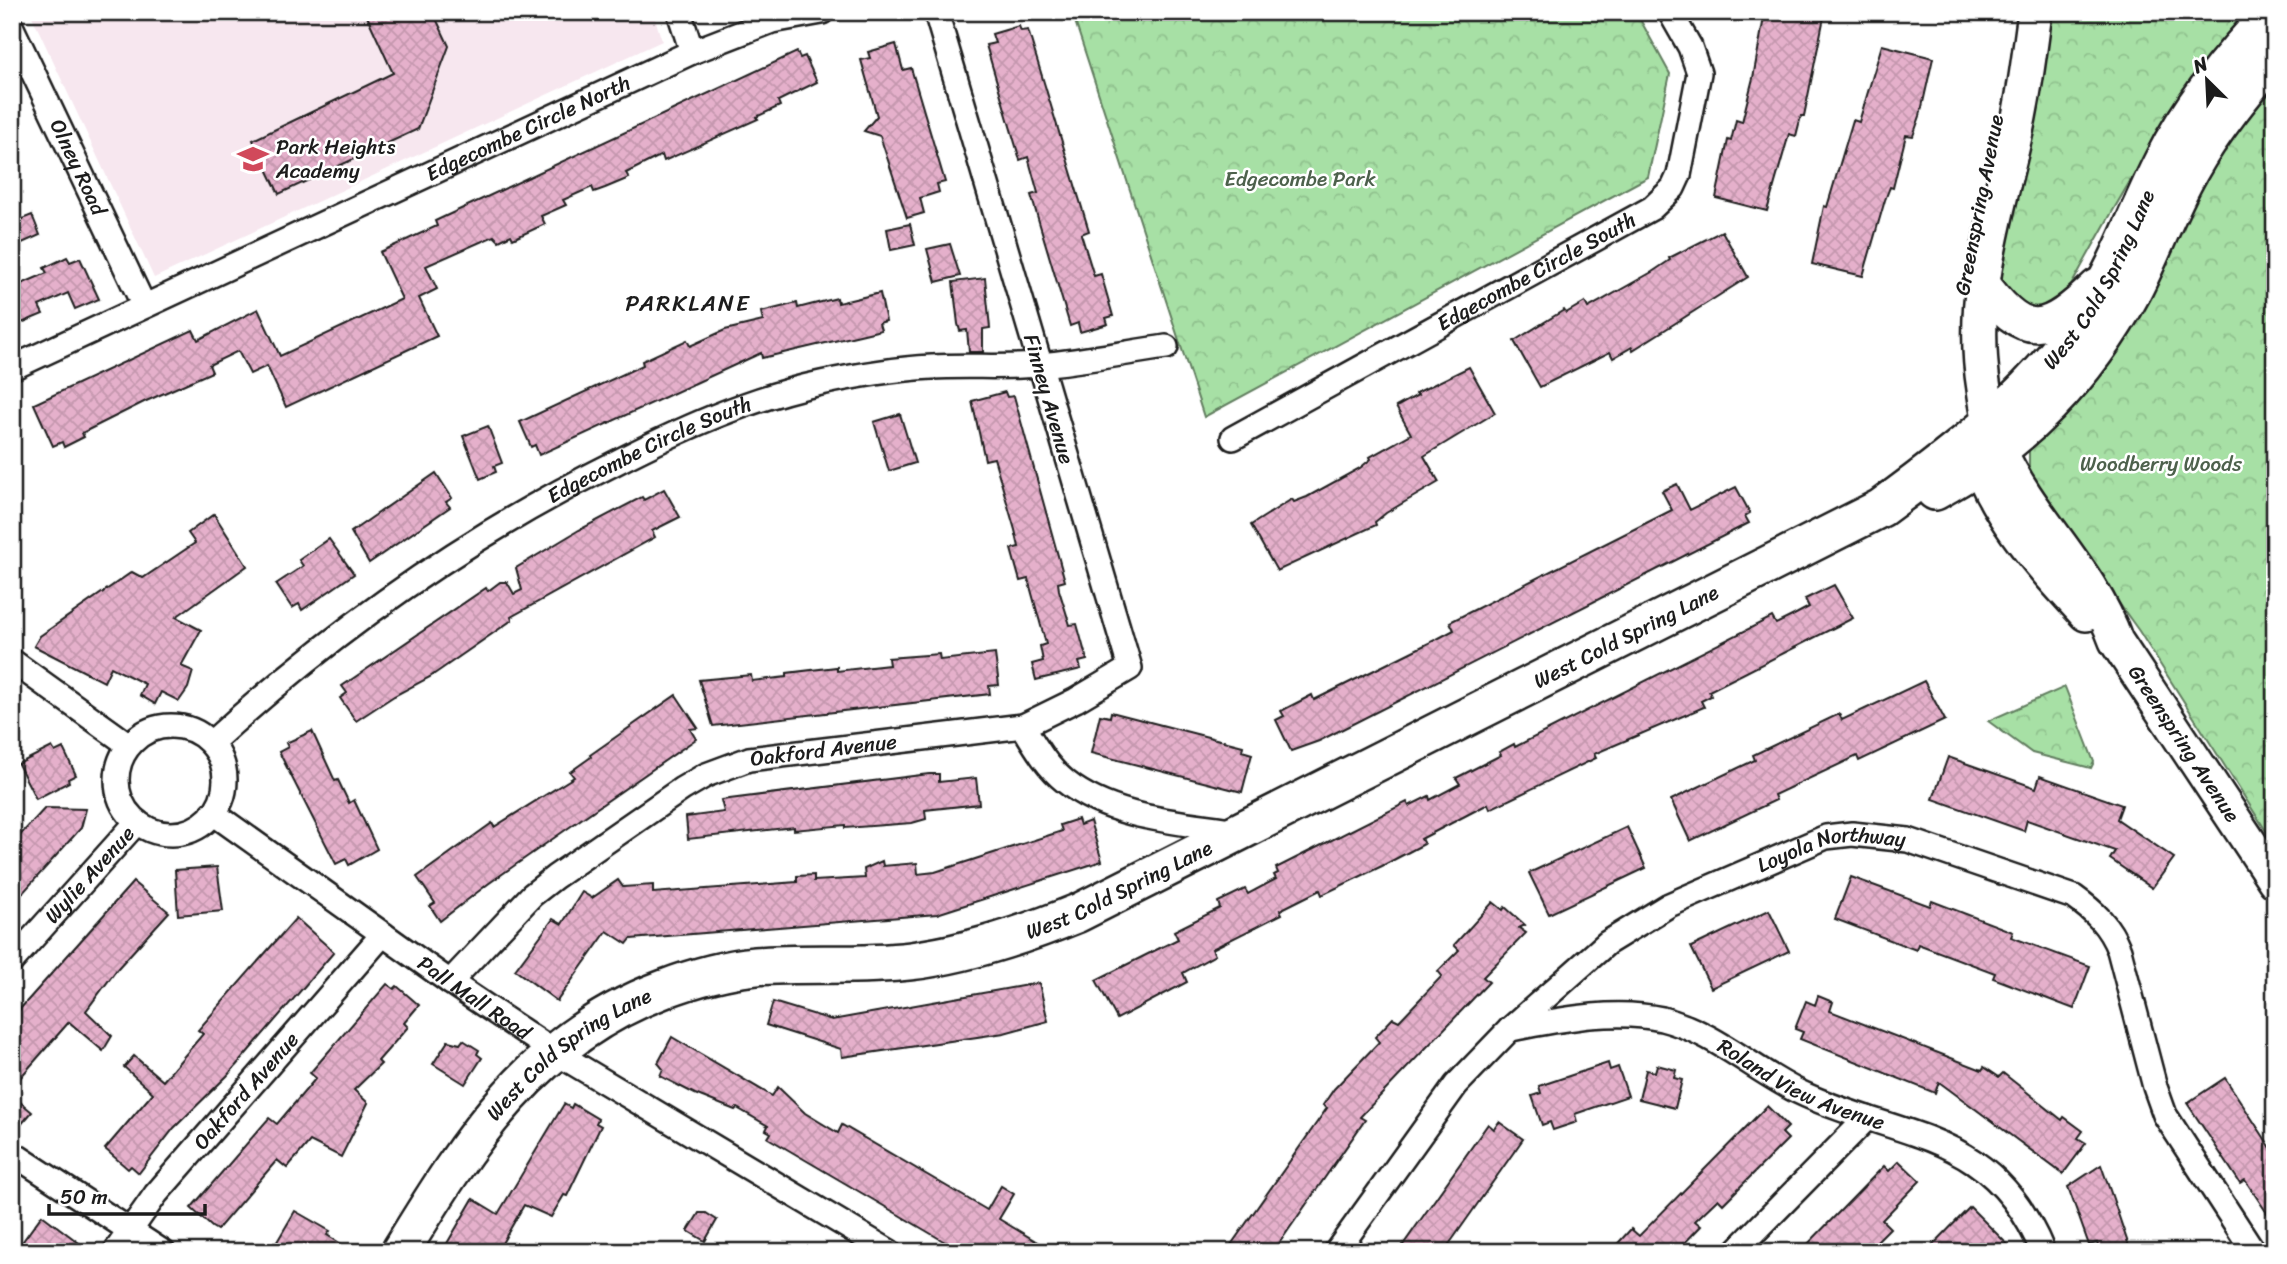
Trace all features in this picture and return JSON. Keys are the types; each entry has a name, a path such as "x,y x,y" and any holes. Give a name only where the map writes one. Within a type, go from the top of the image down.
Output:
{"main road":[{"name":"Greenspring Avenue","path":"2015,12 1983,187 1960,286 1962,382 1985,445 2019,486 2107,614 2116,641 2275,881"},
{"name":"Greenspring Avenue","path":"1985,445 1978,323 1981,281 2022,100 2035,12"},
{"name":"West Cold Spring Lane","path":"1985,445 2090,310 2165,157 2202,99 2274,12"},
{"name":"West Cold Spring Lane","path":"400,1252 478,1132 523,1079 553,1051 602,1017 640,998 719,972 754,967 911,961 1004,941 1078,913 1881,508 1985,445 2060,395 2099,343 2132,292 2189,171 2225,117 2275,55"},
{"path":"1981,281 1998,305 2017,321 2045,324 2066,315 2107,277"}],"street":[{"path":"679,12 692,52"},
{"name":"Edgecombe Circle North","path":"12,368 692,52 772,21 822,12"},
{"name":"Finney Avenue","path":"936,12 1130,668 1068,705 1023,726"},
{"name":"Edgecombe Circle South","path":"1233,438 1652,208 1665,197 1679,175 1699,73 1690,47 1670,12"},
{"name":"Olney Road","path":"15,39 144,306"},
{"name":"Edgecombe Circle South","path":"211,743 301,664 424,573 544,498 655,442 771,396 821,383 916,368 1039,365 1166,347"},
{"path":"12,661 130,745"},
{"path":"160,726 179,726 197,732 211,743 225,774 224,790 213,813 201,825 184,832 159,832 137,822 125,809 117,777 120,760 130,745 144,733 160,726"},
{"path":"1023,726 1052,769 1068,783 1096,798 1146,816 1237,831"},
{"name":"Oakford Avenue","path":"450,982 532,895 682,789 724,768 749,760 1023,726"},
{"name":"Pall Mall Road","path":"213,813 450,982 553,1051 890,1252"},
{"name":"Wylie Avenue","path":"12,961 137,822"},
{"name":"Loyola Northway","path":"1336,1252 1430,1117 1510,1029 1606,943 1669,905 1826,837 1852,834 1908,840 2074,897 2110,928 2165,1115 2254,1252"},
{"name":"Oakford Avenue","path":"115,1252 156,1194 383,934"},
{"name":"Roland View Avenue","path":"1510,1029 1604,1016 1662,1019 1711,1037 1796,1090 1867,1118 1937,1140 1989,1171 2022,1206 2043,1252"},
{"path":"1735,1252 1867,1118"},
{"path":"12,1153 163,1252"}],"shaded area":[{"name":"Park Heights Academy","path":"30,12 653,12 662,41 154,278"}],"green space":[{"name":"Edgecombe Park","path":"1072,12 1636,12 1670,74 1648,177 1204,417"},
{"path":"2045,12 2258,12 2227,45 2173,114 2127,187 2062,302 2027,311 1998,280"},
{"name":"Woodberry Woods","path":"2275,78 2275,845 2139,631 2039,492 2029,466 2029,448 2189,196"},
{"path":"2065,687 2094,762 2091,768 2032,753 1988,721"}],"building":[{"path":"365,12 433,12 449,46 418,129 279,194 253,140 393,73"},
{"path":"1765,12 1825,12 1804,116 1801,116 1796,136 1789,134 1767,211 1716,198 1728,140 1731,141 1736,120 1742,122"},
{"path":"1019,26 1021,31 1028,30 1089,231 1081,234 1094,276 1101,274 1113,316 1106,318 1108,324 1080,332 1078,323 1070,326 1031,195 1038,193 1028,157 1020,160 986,45 995,43 992,34"},
{"path":"896,44 903,70 911,68 945,182 937,184 939,192 920,198 924,213 907,218 880,136 864,131 877,116 861,60 870,58 868,52"},
{"path":"1882,45 1933,58 1920,116 1913,136 1906,135 1893,188 1890,187 1885,200 1863,276 1812,264 1824,206 1827,207 1853,120 1859,122"},
{"path":"797,52 800,58 805,56 817,82 778,101 780,106 756,117 758,119 664,161 662,155 626,173 629,178 605,188 594,192 592,187 563,200 566,205 541,216 545,224 513,239 511,235 499,241 494,236 426,266 437,289 419,298 437,336 286,407 267,366 250,374 238,351 209,365 212,372 82,433 84,437 64,447 62,442 53,446 34,404 193,330 198,340 258,309 280,356 402,299 380,252 437,226 435,221"},
{"path":"32,215 40,235 20,244 12,223"},
{"path":"910,224 915,245 891,250 887,229"},
{"path":"1722,231 1748,277 1633,350 1632,347 1613,358 1610,352 1540,387 1514,341 1564,310 1566,313 1585,302 1588,308 1652,272 1670,260 1669,258"},
{"path":"950,244 960,276 936,282 927,249"},
{"path":"67,257 70,262 80,258 99,299 75,309 68,293 39,306 43,314 12,327 12,288 47,273 44,268"},
{"path":"985,278 990,328 983,329 983,352 969,352 967,330 960,331 958,324 953,282"},
{"path":"880,293 886,321 879,323 881,330 762,358 761,353 539,455 535,445 531,447 520,422 643,365 642,361 687,340 690,346 725,330 763,321 761,312 797,303 798,308 837,298 838,303"},
{"path":"1469,367 1495,413 1424,456 1439,482 1386,513 1375,522 1376,525 1277,571 1251,525 1292,499 1294,502 1307,497 1360,468 1370,457 1411,434 1396,407 1418,395 1416,393"},
{"path":"1005,392 1007,397 1014,396 1065,581 1058,583 1059,590 1070,625 1077,624 1087,660 1079,662 1081,669 1036,680 1032,664 1043,661 1040,646 1046,644 1028,579 1020,581 1011,549 1019,547 1015,530 994,458 985,460 972,401"},
{"path":"900,414 915,463 889,471 874,422"},
{"path":"488,426 502,463 494,466 496,472 480,479 463,436"},
{"path":"436,473 452,498 446,502 450,507 369,563 351,532"},
{"path":"1677,484 1690,510 1736,487 1750,513 1745,516 1749,523 1319,741 1291,751 1276,720 1284,716 1281,711 1312,695 1314,700 1439,638 1454,630 1450,622 1672,510 1662,491"},
{"path":"664,489 680,517 652,531 655,537 511,617 512,620 430,677 356,721 340,698 347,693 342,686 486,588 488,591 500,582 507,582 514,594 522,590 516,568 579,530 642,497 644,500"},
{"path":"214,514 247,566 176,617 201,630 181,666 193,671 188,688 179,701 161,692 155,704 140,695 145,684 111,667 104,682 34,646 40,636 132,572 143,578 195,543 188,533"},
{"path":"329,539 354,574 302,610 299,604 292,608 276,584 303,566 299,560"},
{"path":"1834,585 1853,618 1709,691 1711,696 1701,701 1704,707 1594,754 1596,758 1490,809 1488,804 1421,839 1424,844 1382,866 1322,895 1320,890 1280,910 1282,914 1212,949 1215,955 1183,973 1187,982 1117,1019 1096,980 1178,939 1174,931 1220,908 1218,902 1245,889 1248,894 1276,879 1276,868 1407,802 1409,806 1429,796 1430,800 1460,784 1456,778 1501,755 1499,752 1514,744 1515,747 1772,617 1776,624 1794,615 1809,607 1805,599"},
{"path":"939,654 940,660 995,654 999,685 989,686 990,694 713,726 699,680 751,675 752,681 787,677 787,673 837,667 837,671 889,665 888,658"},
{"path":"1924,681 1945,720 1859,761 1857,756 1774,795 1776,800 1690,841 1671,800 1755,760 1753,755 1839,714 1842,720"},
{"path":"676,695 698,728 690,729 696,739 488,884 440,921 430,906 435,903 417,877 492,823 494,827 574,777 570,772 591,757 590,755"},
{"path":"1111,712 1243,746 1242,751 1252,754 1242,792 1091,753 1100,715 1110,717"},
{"path":"312,731 335,781 338,780 349,803 354,800 377,849 349,865 346,859 336,864 279,752 288,747 286,743"},
{"path":"52,747 55,752 63,748 76,775 68,779 69,782 36,799 18,764"},
{"path":"1948,757 2036,788 2040,776 2122,805 2117,819 2174,858 2152,888 2110,859 2115,851 2027,820 2024,831 1933,799"},
{"path":"939,774 939,782 976,778 979,804 925,810 926,819 912,823 794,830 794,827 688,839 686,817 724,812 721,800"},
{"path":"45,808 86,809 81,828 12,905 12,844"},
{"path":"1078,819 1080,825 1090,821 1102,861 937,914 631,939 627,944 607,931 557,1001 515,970 553,919 562,924 582,892 592,898 618,880 623,887 653,885 653,893 797,882 797,876 814,875 814,881 865,878 864,869 882,861 883,866 917,863 918,874 935,872 1062,831 1060,825"},
{"path":"1627,827 1646,868 1549,914 1529,873"},
{"path":"217,867 223,911 178,915 175,870"},
{"path":"1851,877 1930,906 1932,901 2013,932 2011,937 2090,966 2074,1009 1993,978 1995,973 1918,944 1916,950 1835,919"},
{"path":"133,882 169,912 118,968 86,1011 112,1036 103,1051 69,1022 12,1087 12,1018"},
{"path":"1493,902 1503,910 1505,907 1525,925 1519,928 1526,933 1483,977 1489,982 1360,1117 1365,1120 1273,1252 1226,1252 1327,1108 1323,1105 1334,1089 1379,1042 1375,1037 1393,1018 1399,1021 1442,976 1438,971 1459,950 1454,945"},
{"path":"1769,910 1789,951 1711,988 1691,947"},
{"path":"296,918 334,952 227,1076 174,1128 139,1173 131,1166 128,1169 105,1149 153,1093 124,1067 134,1056 163,1081 203,1034 198,1030"},
{"path":"1039,983 1048,1021 1004,1033 842,1057 841,1049 766,1025 773,1002 832,1020"},
{"path":"387,984 394,989 397,986 419,1005 404,1023 408,1027 378,1061 381,1064 354,1090 368,1103 341,1157 310,1141 287,1168 277,1160 217,1230 212,1227 191,1208 269,1118 277,1124 316,1078 310,1073"},
{"path":"1818,996 1833,1002 1830,1011 1982,1070 1984,1067 1999,1077 2003,1073 2062,1120 2064,1117 2083,1131 2078,1138 2086,1143 2063,1174 1939,1082 1935,1093 1800,1039 1803,1032 1795,1029 1806,1001 1815,1005"},
{"path":"672,1037 772,1096 778,1087 805,1113 838,1133 842,1125 987,1210 1001,1186 1014,1194 999,1219 1054,1252 964,1252 945,1242 768,1138 771,1133 766,1130 768,1126 737,1108 735,1110 695,1094 660,1076 663,1069 658,1063"},
{"path":"463,1040 479,1050 477,1054 482,1058 465,1084 433,1064 448,1041 460,1044"},
{"path":"1608,1063 1610,1070 1618,1067 1628,1096 1575,1114 1577,1122 1553,1130 1550,1122 1542,1125 1532,1096 1541,1093 1539,1086"},
{"path":"1657,1065 1676,1070 1674,1078 1682,1080 1675,1108 1639,1099 1646,1070 1655,1072"},
{"path":"2225,1078 2275,1154 2275,1225 2245,1180 2240,1183 2187,1103"},
{"path":"12,1095 32,1112 12,1135"},
{"path":"564,1104 571,1108 573,1104 598,1119 596,1123 601,1126 567,1196 564,1195 551,1217 524,1205 497,1252 442,1252 473,1199 498,1214"},
{"path":"1767,1106 1788,1127 1782,1133 1788,1139 1723,1204 1718,1199 1695,1221 1701,1226 1676,1252 1610,1252 1631,1229 1639,1236"},
{"path":"1499,1122 1523,1139 1450,1243 1442,1252 1398,1252 1488,1124 1494,1129"},
{"path":"1899,1161 1920,1181 1882,1220 1890,1228 1866,1252 1800,1252 1884,1166 1889,1171"},
{"path":"2101,1165 2131,1252 2100,1252 2097,1243 2089,1245 2068,1187"},
{"path":"1970,1207 2015,1252 1926,1252"},
{"path":"295,1211 330,1231 327,1235 354,1252 271,1252"},
{"path":"699,1213 706,1213 717,1220 705,1241 688,1231"},
{"path":"42,1215 91,1252 15,1252"}],"place":[{"name":"Park Heights Academy","path":"253,159"}],"district":[{"name":"PARKLANE","path":"688,303"}]}
